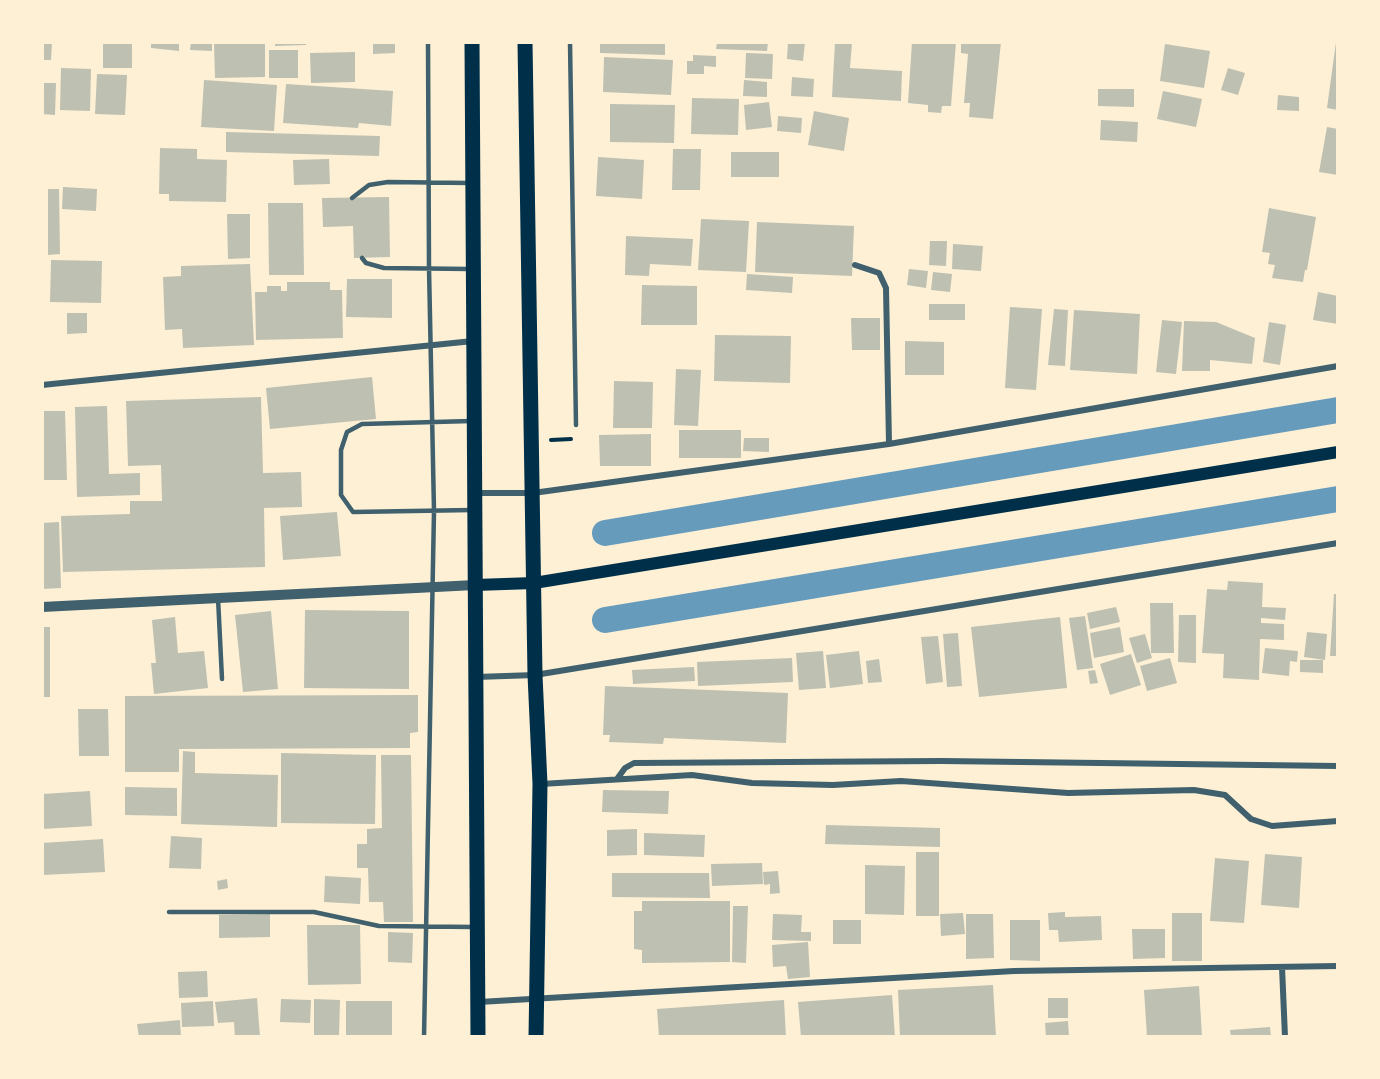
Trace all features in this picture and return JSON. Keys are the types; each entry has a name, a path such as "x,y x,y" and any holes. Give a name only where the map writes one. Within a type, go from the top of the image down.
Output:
{"main road":[{"path":"472,42 478,1037"},
{"path":"525,42 535,675 540,784 536,1037"},
{"path":"475,585 534,583 1338,452"}],"street":[{"path":"855,266 879,273 886,288 889,444"},
{"path":"42,385 474,341"},
{"path":"475,493 533,493 889,444 1338,366"},
{"path":"476,677 535,675 1338,543"},
{"path":"42,607 475,585"},
{"path":"617,779 625,768 634,763 942,761 1338,766"},
{"path":"540,784 692,775 752,783 833,784 901,781 1068,792 1194,790 1225,795 1251,819 1272,826 1338,821"},
{"path":"478,1002 1014,971 1338,966"},
{"path":"1282,967 1285,1037"}],"lane":[{"path":"424,1037 434,587 434,422 430,346 428,42"},
{"path":"570,42 576,425"},
{"path":"352,198 369,185 429,182 473,183"},
{"path":"362,258 366,263 384,268 473,269"},
{"path":"474,421 362,424 346,432 341,450 341,495 353,512 475,510"},
{"path":"218,598 222,679"},
{"path":"169,912 314,912 379,926 477,927"}],"building":[{"path":"42,42 52,42 51,60 42,60"},
{"path":"103,42 132,42 132,68 103,68"},
{"path":"151,42 179,42 179,51 151,48"},
{"path":"191,42 212,42 212,51 190,50"},
{"path":"214,42 265,42 265,77 215,78"},
{"path":"275,42 306,42 306,45 275,46"},
{"path":"373,42 395,42 395,53 373,54"},
{"path":"600,42 665,42 665,55 600,53"},
{"path":"717,42 768,42 767,51 716,49"},
{"path":"788,42 805,42 803,61 787,59"},
{"path":"835,42 852,43 850,68 902,71 901,101 832,97"},
{"path":"912,42 956,42 951,106 942,106 941,113 928,112 928,105 908,103"},
{"path":"961,42 1001,42 993,119 969,117 970,103 964,103 968,54 961,53"},
{"path":"1336,42 1338,42 1338,110 1327,108"},
{"path":"1165,44 1210,51 1204,88 1160,81"},
{"path":"269,50 298,50 298,78 269,78"},
{"path":"355,52 355,82 311,83 310,53"},
{"path":"746,53 773,54 772,79 745,78"},
{"path":"693,55 716,56 716,67 704,66 704,74 687,74 687,61 693,61"},
{"path":"604,57 673,60 671,95 603,92"},
{"path":"61,68 91,69 90,111 60,110"},
{"path":"1228,68 1245,73 1238,95 1221,90"},
{"path":"97,74 127,75 125,115 95,114"},
{"path":"792,77 814,79 813,97 791,96"},
{"path":"204,80 277,85 274,131 201,127"},
{"path":"744,80 767,82 767,97 743,96"},
{"path":"42,83 56,83 55,115 42,114"},
{"path":"286,84 393,91 391,126 359,123 358,128 283,123"},
{"path":"1098,89 1134,89 1134,107 1098,106"},
{"path":"1163,91 1202,99 1196,127 1157,119"},
{"path":"1278,95 1299,97 1299,111 1277,110"},
{"path":"692,98 739,99 738,135 691,134"},
{"path":"769,102 772,127 746,130 744,105"},
{"path":"610,104 675,105 674,143 610,142"},
{"path":"814,111 849,118 844,151 808,145"},
{"path":"778,116 802,118 801,133 777,131"},
{"path":"1101,120 1138,122 1137,142 1100,140"},
{"path":"1327,127 1338,129 1338,175 1319,172"},
{"path":"226,132 380,136 379,156 226,152"},
{"path":"160,148 197,149 197,159 227,160 226,202 169,201 169,194 159,194"},
{"path":"673,149 701,149 700,190 672,190"},
{"path":"731,152 779,152 779,177 731,177"},
{"path":"598,157 644,160 642,199 596,196"},
{"path":"329,159 330,184 294,185 293,160"},
{"path":"63,187 97,189 96,211 62,209"},
{"path":"48,189 59,189 60,254 48,255"},
{"path":"389,197 390,257 354,258 353,226 323,227 322,198"},
{"path":"268,203 303,203 304,275 269,275"},
{"path":"1269,208 1316,217 1303,282 1272,278 1275,265 1268,264 1270,253 1262,252"},
{"path":"227,214 250,214 250,258 228,259"},
{"path":"701,219 749,221 746,272 698,270"},
{"path":"757,222 854,226 852,276 755,272"},
{"path":"626,236 693,239 691,266 650,264 649,276 625,275"},
{"path":"930,241 947,241 946,266 929,265"},
{"path":"953,244 983,246 981,271 952,269"},
{"path":"51,260 102,261 101,303 50,302"},
{"path":"250,264 254,345 183,348 182,329 165,330 163,277 181,276 181,266"},
{"path":"909,269 928,271 926,288 907,285"},
{"path":"933,272 952,274 950,292 931,290"},
{"path":"747,274 793,277 792,293 746,290"},
{"path":"347,279 392,279 392,318 346,317"},
{"path":"287,282 330,282 330,290 342,290 343,338 256,340 255,292 267,292 267,286 281,286 281,291 287,291"},
{"path":"642,285 697,286 697,325 641,325"},
{"path":"1318,292 1338,296 1338,324 1313,320"},
{"path":"929,304 965,304 965,320 929,320"},
{"path":"1010,307 1042,309 1036,390 1005,388"},
{"path":"1054,309 1068,310 1065,366 1048,365"},
{"path":"1074,310 1140,314 1137,374 1070,370"},
{"path":"67,313 87,313 87,333 67,334"},
{"path":"851,318 880,318 880,350 852,350"},
{"path":"1162,320 1182,322 1176,374 1156,372"},
{"path":"1184,321 1216,322 1255,338 1252,364 1210,360 1210,371 1182,371"},
{"path":"1269,322 1286,325 1280,365 1263,362"},
{"path":"715,335 791,336 790,383 714,381"},
{"path":"905,341 944,342 944,375 905,375"},
{"path":"676,369 701,370 698,426 674,425"},
{"path":"372,377 376,419 270,429 266,388"},
{"path":"614,381 653,382 652,428 613,428"},
{"path":"261,397 263,473 301,472 302,507 264,508 265,567 63,572 61,516 130,514 130,501 162,501 161,465 128,466 126,401"},
{"path":"107,406 109,474 140,473 140,495 77,497 75,407"},
{"path":"42,411 65,411 67,480 42,480"},
{"path":"679,430 741,430 741,458 679,458"},
{"path":"651,434 651,466 600,466 599,435"},
{"path":"744,438 769,438 769,452 743,451"},
{"path":"337,512 341,556 283,560 280,516"},
{"path":"59,522 61,588 42,589 42,523"},
{"path":"1228,581 1263,583 1262,607 1286,608 1285,620 1261,618 1261,623 1284,624 1284,640 1260,639 1259,680 1223,678 1224,654 1202,653 1207,589 1227,590"},
{"path":"1334,594 1338,594 1338,656 1330,656"},
{"path":"1150,603 1173,603 1174,653 1151,653"},
{"path":"1116,607 1120,622 1090,629 1087,613"},
{"path":"305,610 409,611 409,689 304,688"},
{"path":"271,611 278,689 243,692 235,615"},
{"path":"1179,615 1196,615 1196,663 1178,662"},
{"path":"1085,616 1093,668 1077,670 1069,618"},
{"path":"175,617 178,653 204,651 208,688 154,694 151,663 156,663 152,620"},
{"path":"1060,617 1067,688 979,697 971,627"},
{"path":"42,627 50,627 50,697 42,697"},
{"path":"1120,627 1124,652 1094,658 1090,633"},
{"path":"1307,632 1327,634 1325,660 1304,657"},
{"path":"958,633 962,686 947,687 943,634"},
{"path":"1145,634 1152,658 1137,663 1129,638"},
{"path":"938,636 943,682 926,684 921,637"},
{"path":"1265,648 1298,651 1297,662 1290,661 1289,676 1262,673"},
{"path":"823,651 826,688 799,690 796,653"},
{"path":"859,651 863,684 830,688 826,655"},
{"path":"1131,654 1141,685 1110,695 1100,664"},
{"path":"792,658 793,682 698,686 697,662"},
{"path":"1170,658 1177,683 1147,691 1140,666"},
{"path":"879,659 882,682 868,683 866,661"},
{"path":"1300,660 1323,660 1323,673 1300,672"},
{"path":"694,667 695,681 633,684 632,670"},
{"path":"1095,670 1098,683 1090,684 1088,671"},
{"path":"605,686 788,693 786,743 664,738 663,744 609,742 610,735 603,735"},
{"path":"418,695 418,732 410,733 410,748 179,749 179,772 125,772 125,696"},
{"path":"78,709 108,709 109,756 79,756"},
{"path":"183,751 195,752 195,773 278,775 277,827 181,824"},
{"path":"281,753 376,755 375,824 281,823"},
{"path":"381,755 411,755 413,922 384,922 383,902 369,902 368,868 357,868 357,844 367,844 367,829 382,828"},
{"path":"125,787 177,788 177,816 125,815"},
{"path":"603,790 669,791 668,814 602,812"},
{"path":"90,791 92,826 42,829 42,794"},
{"path":"826,825 940,828 940,847 825,844"},
{"path":"637,829 637,855 607,856 607,830"},
{"path":"644,833 705,835 704,857 644,855"},
{"path":"171,836 202,838 201,869 169,868"},
{"path":"103,839 105,872 42,875 42,843"},
{"path":"916,852 939,852 939,916 916,916"},
{"path":"1265,854 1302,857 1299,908 1261,905"},
{"path":"1215,858 1249,861 1244,923 1210,921"},
{"path":"762,863 763,884 712,886 711,864"},
{"path":"865,865 905,866 904,915 865,914"},
{"path":"778,871 780,893 770,894 770,884 764,885 763,872"},
{"path":"612,873 709,873 710,898 612,897"},
{"path":"325,876 361,878 360,904 324,902"},
{"path":"227,879 228,888 218,890 217,881"},
{"path":"642,901 730,901 730,962 642,963 642,950 634,949 634,911 642,911"},
{"path":"733,906 748,906 746,963 732,962"},
{"path":"1065,912 1065,917 1101,916 1102,940 1059,942 1058,930 1049,930 1048,913"},
{"path":"963,913 965,934 941,936 940,914"},
{"path":"1172,913 1202,913 1202,961 1172,961"},
{"path":"270,914 270,937 219,938 219,915"},
{"path":"773,914 802,915 801,932 811,932 811,941 772,940"},
{"path":"966,914 993,914 994,958 966,959"},
{"path":"833,920 861,920 861,944 833,944"},
{"path":"1010,920 1040,920 1040,961 1010,960"},
{"path":"307,925 360,925 361,984 308,985"},
{"path":"1132,929 1165,929 1165,958 1133,959"},
{"path":"388,932 413,933 412,963 388,962"},
{"path":"808,942 810,977 788,979 786,966 773,967 772,945"},
{"path":"207,971 208,997 179,998 178,972"},
{"path":"993,985 996,1037 900,1037 898,990"},
{"path":"1199,986 1202,1037 1147,1037 1144,990"},
{"path":"892,995 895,1037 801,1037 798,1002"},
{"path":"257,998 260,1037 235,1037 234,1022 218,1023 215,1002"},
{"path":"1048,998 1068,998 1068,1018 1048,1018"},
{"path":"281,999 311,1000 310,1023 280,1022"},
{"path":"314,999 340,1000 339,1036 314,1035"},
{"path":"784,1000 786,1037 659,1037 657,1009"},
{"path":"213,1001 214,1026 182,1027 181,1003"},
{"path":"346,1001 392,1001 392,1036 346,1035"},
{"path":"180,1020 181,1037 139,1037 137,1024"},
{"path":"1068,1021 1069,1037 1046,1037 1045,1023"},
{"path":"1270,1027 1271,1037 1231,1037 1230,1030"}],"waterway":[{"path":"605,533 1338,410"},
{"path":"605,620 1338,499"}]}
